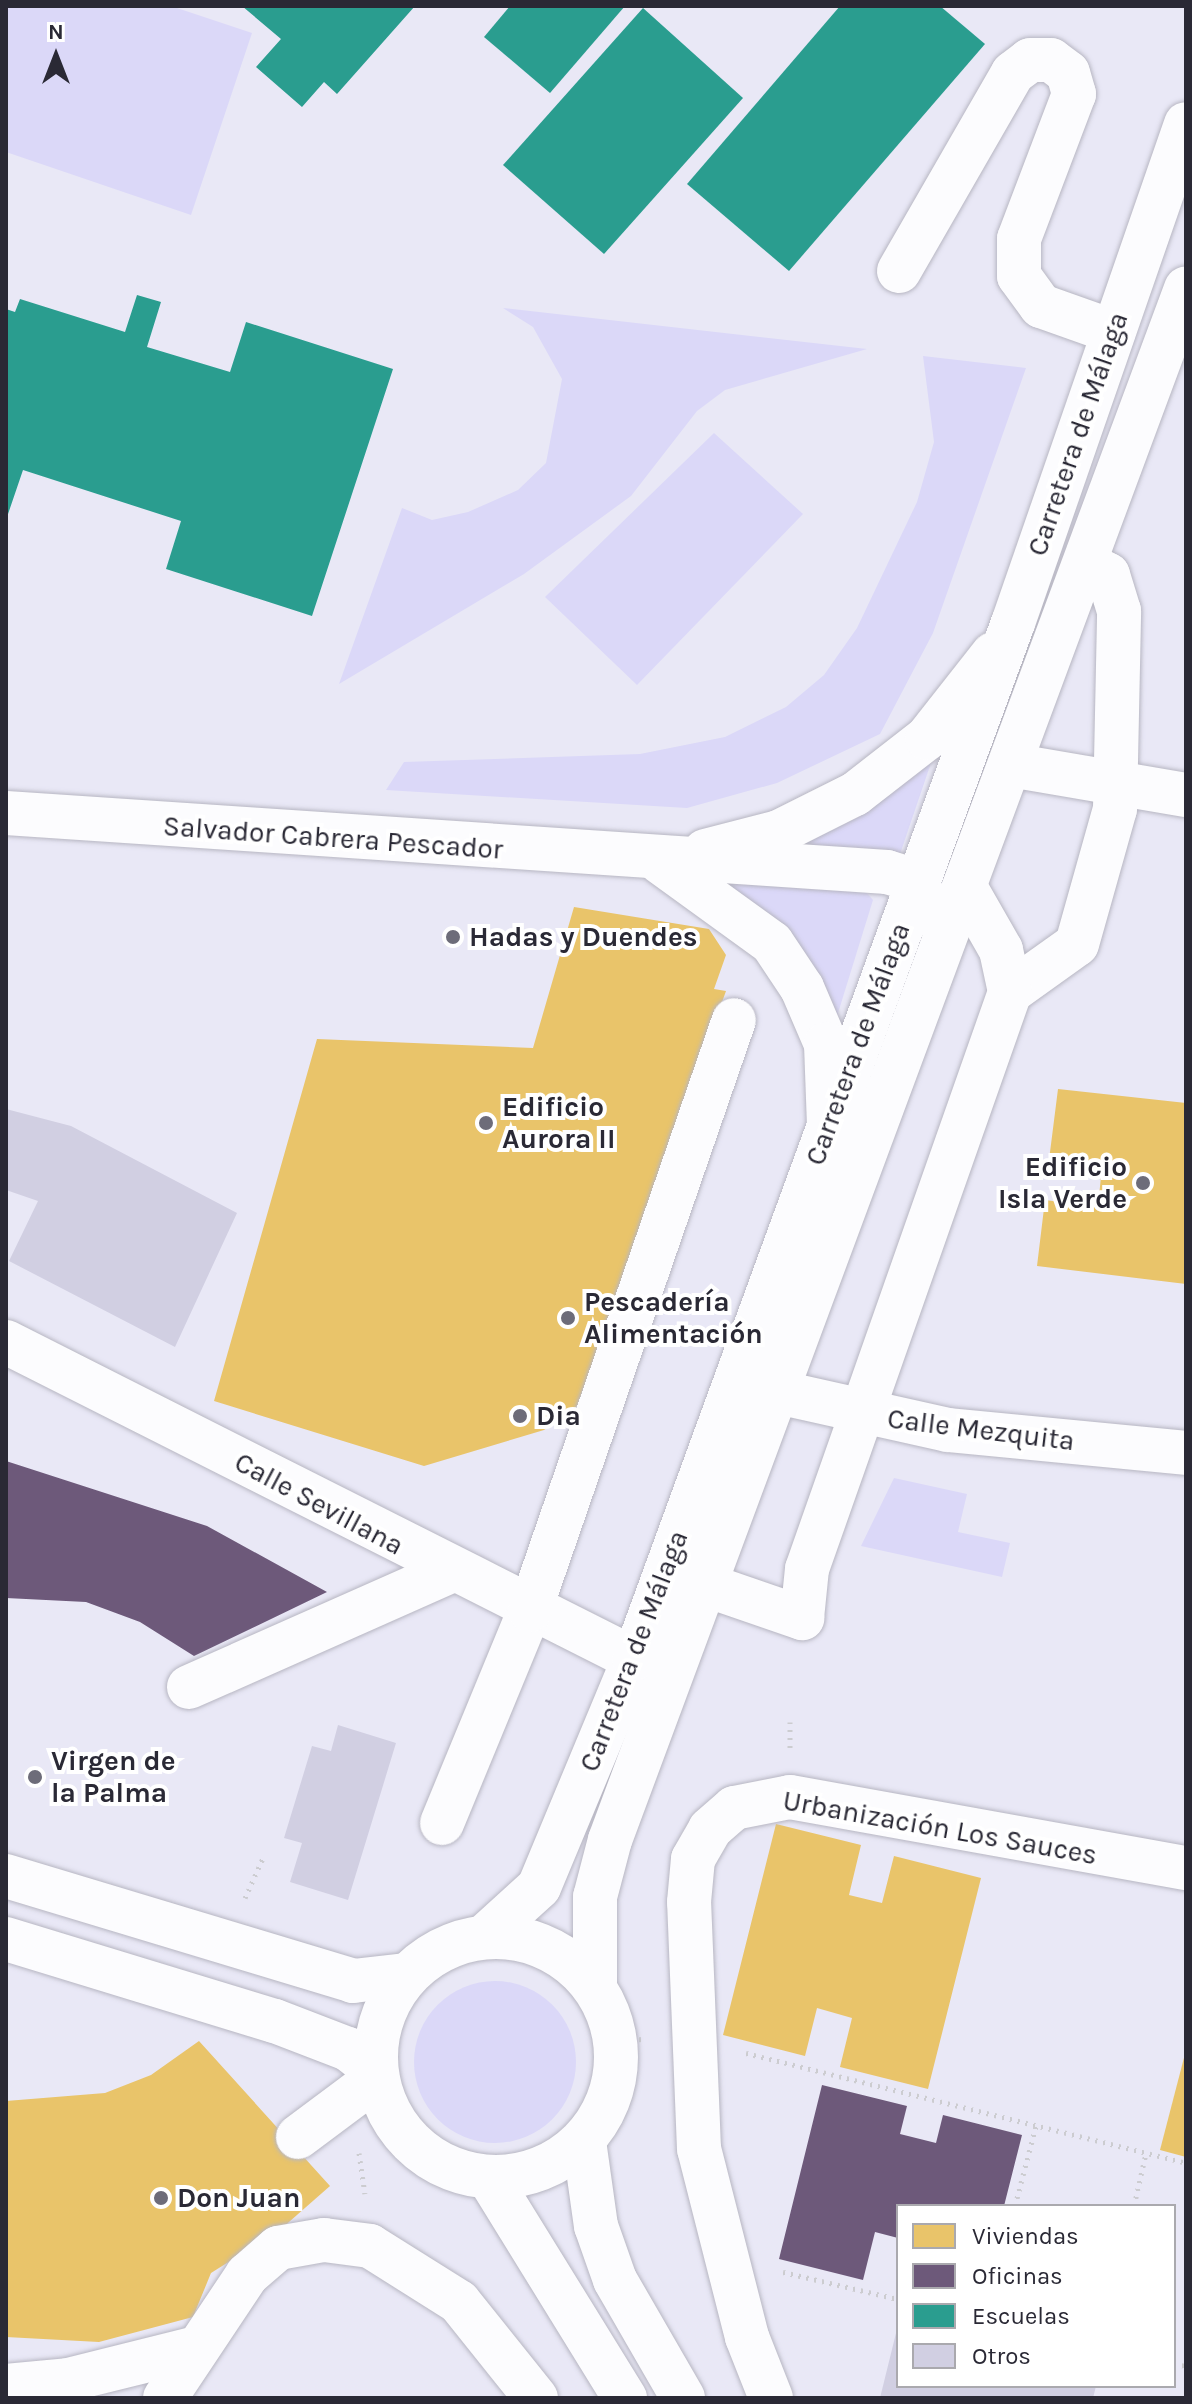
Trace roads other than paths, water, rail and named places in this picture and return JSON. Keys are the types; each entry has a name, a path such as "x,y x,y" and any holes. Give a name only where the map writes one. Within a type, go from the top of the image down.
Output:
{"main road":[{"path":"899,271 1013,73 1030,60 1051,60 1068,73 1074,94 1019,239 1019,276 1041,306 1114,332"},
{"name":"Carretera de Málaga","path":"484,1937 539,1887 634,1659 916,881 1013,623 1186,124"},
{"name":"Carretera de Málaga","path":"595,1987 592,1930 606,1854 1186,289"},
{"path":"1010,992 1077,944 1115,809 1119,611 1108,575 1085,562"},
{"name":"Salvador Cabrera Pescador","path":"660,862 779,832 855,794 927,738 970,692 1013,623"},
{"path":"1010,765 1186,795"},
{"name":"Salvador Cabrera Pescador","path":"6,813 660,862 887,872 916,881"},
{"path":"660,862 772,943 802,988 826,1044 829,1125"},
{"path":"916,881 939,932 938,960"},
{"path":"706,1585 802,1618 807,1569 1010,992 1001,950 965,887"},
{"path":"442,1823 530,1610 734,1020"},
{"name":"Calle Sevillana","path":"6,1342 451,1571 634,1659"},
{"name":"Calle Mezquita","path":"778,1392 948,1430 1186,1453"},
{"path":"189,1687 451,1571"},
{"name":"Urbanización Los Sauces","path":"771,2398 728,2259 699,2149 690,2039 693,1859 710,1829 734,1808 790,1797 1186,1868"},
{"path":"6,1876 353,1981 406,1975"},
{"path":"484,1937 528,1940 566,1958 595,1987 615,2040 618,2066 607,2106 584,2141 541,2170 489,2178 447,2169 412,2145 387,2111 376,2074 383,2012 406,1975 441,1949 484,1937"},
{"path":"6,1939 275,2021 348,2049 376,2074"},
{"path":"298,2137 376,2074"},
{"path":"584,2141 596,2226 615,2280 683,2398"},
{"path":"489,2178 625,2398"},
{"path":"165,2398 192,2349 247,2275 278,2248 324,2240 354,2244 411,2268 459,2302 536,2398"},
{"path":"6,2386 68,2380 192,2349"}],"place":[{"name":"Hadas y Duendes","path":"453,937"},
{"name":"Edificio Aurora II","path":"486,1123"},
{"name":"Edificio Isla Verde","path":"1143,1183"},
{"name":"Pescadería Alimentación","path":"568,1318"},
{"name":"Dia","path":"520,1416"},
{"name":"Virgen de la Palma","path":"35,1777"},
{"name":"Don Juan","path":"161,2198"}]}
